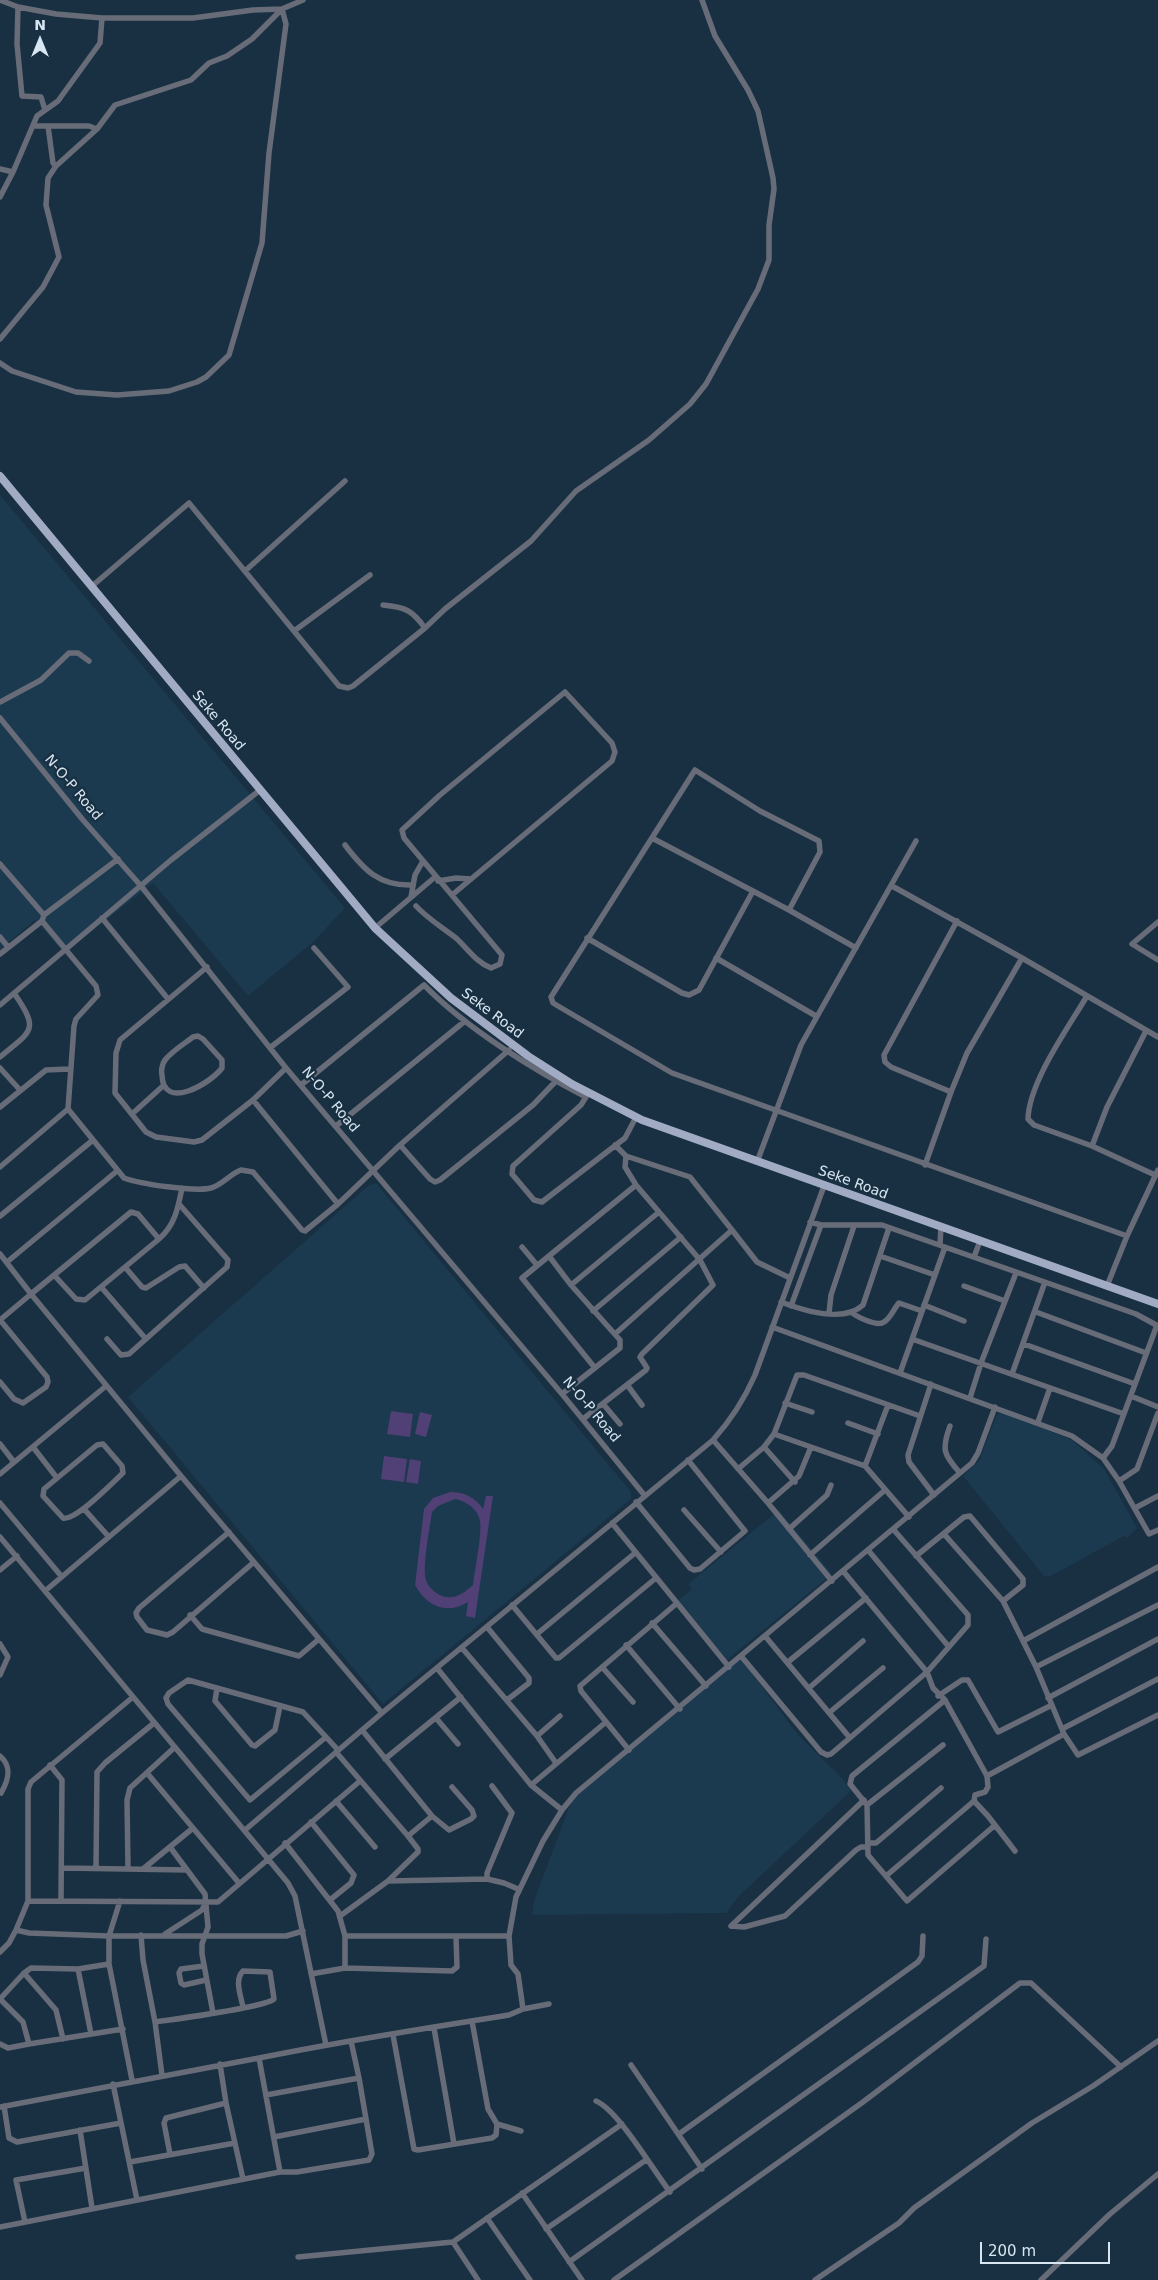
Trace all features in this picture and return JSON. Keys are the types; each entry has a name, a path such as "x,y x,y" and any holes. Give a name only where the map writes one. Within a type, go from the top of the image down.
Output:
{"main road":[{"name":"Seke Road","path":"0,476 375,928 458,1004 528,1056 563,1078 642,1120 1158,1304"}],"street":[{"path":"0,0 18,7 56,14 102,18 193,18 253,10 282,9 303,0"},
{"path":"91,587 190,504 339,686 348,688 353,686 425,628 445,609 532,540 576,491 649,440 690,404 706,384 758,289 769,260 769,225 774,189 758,111 748,90 715,36 702,0"},
{"path":"18,7 17,44 22,96 40,97 46,110"},
{"path":"0,339 43,287 59,256 46,205 48,178 56,166 97,129 115,105 191,80 209,63 227,56 252,39 282,9"},
{"path":"0,364 12,371 76,392 117,395 170,391 197,382 206,377 229,355 262,242 269,153 286,24 282,9"},
{"path":"0,197 14,172 37,116 58,101 100,43 102,18"},
{"path":"33,126 89,126 97,129"},
{"path":"48,126 53,163 56,166"},
{"path":"0,169 14,172"},
{"path":"245,571 345,481"},
{"path":"294,631 370,575"},
{"path":"383,606 408,610 414,614 425,628"},
{"path":"0,702 40,680 69,653 78,654 89,661"},
{"path":"416,906 455,938 482,964 491,968 496,967 502,959 502,955 452,895 436,879 402,835 404,827 440,795 565,692 612,743 614,757 608,765 452,895"},
{"name":"N-O-P Road","path":"0,718 83,820 142,886 286,1068 562,1394 645,1496"},
{"path":"789,910 820,852 819,841 760,811 695,770 552,994 554,1003 672,1073 775,1112 1127,1236"},
{"path":"0,1005 65,948 260,790"},
{"path":"652,838 754,891 856,948"},
{"path":"758,1162 796,1056 816,1016 916,841"},
{"path":"346,845 358,862 378,878 388,883 412,886"},
{"path":"0,954 118,860"},
{"path":"411,897 412,886 423,861"},
{"path":"0,864 98,991 96,999 79,1016 74,1026 68,1108 117,1171 124,1178 131,1181 182,1188 211,1188 241,1170 253,1172 302,1230 305,1231 374,1172 400,1145 508,1050"},
{"path":"375,928 411,897 436,879 471,879"},
{"path":"892,886 1022,958 1158,1038"},
{"path":"586,938 682,993 689,995 699,990 754,891"},
{"path":"102,918 168,999"},
{"path":"951,1092 891,1067 885,1062 884,1056 957,921"},
{"path":"1158,922 1132,944 1158,960"},
{"path":"0,937 8,947"},
{"path":"271,1047 348,987 314,948"},
{"path":"716,958 816,1016"},
{"path":"925,1165 967,1053 1022,958"},
{"path":"206,968 124,1036 117,1046 115,1093 146,1132 153,1136 194,1142 206,1138 253,1100 286,1068"},
{"path":"301,1085 424,985 465,1021 556,1081 586,1097 581,1104 513,1166 512,1174 534,1200 542,1202 625,1138 634,1121"},
{"path":"0,1057 26,1035 30,1026 30,1016 14,993"},
{"path":"1087,996 1056,1046 1040,1079 1028,1119 1034,1125 1157,1172 1127,1236 1107,1286"},
{"path":"336,1126 465,1021"},
{"path":"1092,1146 1108,1107 1146,1031"},
{"path":"195,1036 203,1039 222,1060 220,1071 190,1091 177,1093 164,1085 162,1072 165,1060 195,1036"},
{"path":"0,1068 20,1090"},
{"path":"0,1107 46,1070 70,1069"},
{"path":"400,1145 430,1180 435,1182 440,1180 533,1106 556,1081"},
{"path":"132,1114 164,1085"},
{"path":"253,1100 338,1204"},
{"path":"0,1168 68,1108"},
{"path":"0,1216 93,1140"},
{"path":"615,1145 626,1156 690,1178 757,1262 790,1278"},
{"path":"583,1420 646,1370 646,1365 641,1359 642,1354 712,1288 712,1282 700,1260 636,1185 625,1167 626,1156"},
{"path":"7,1262 117,1171"},
{"path":"594,1368 522,1278 636,1185"},
{"path":"246,1830 382,1713 713,1440 734,1415 755,1375 824,1186"},
{"path":"54,1275 79,1301 85,1300 102,1288 170,1230 179,1204 182,1188"},
{"path":"107,1339 123,1355 129,1354 145,1338 225,1270 228,1260 179,1204"},
{"path":"0,1382 14,1399 23,1402 46,1386 48,1382 47,1378 0,1320 130,1212 138,1214 159,1239"},
{"path":"571,1285 659,1212"},
{"path":"810,1222 821,1225 854,1226 879,1224 1136,1314 1157,1326 1112,1446 1103,1458"},
{"path":"791,1306 821,1225"},
{"path":"829,1313 831,1295 854,1226"},
{"path":"900,1372 935,1275 943,1246 941,1226"},
{"path":"781,1302 815,1314 851,1312 862,1305 890,1228"},
{"path":"615,1334 732,1230"},
{"path":"593,1310 681,1237"},
{"path":"974,1257 980,1241"},
{"path":"522,1247 537,1265"},
{"path":"0,1254 106,1386 382,1713"},
{"path":"549,1256 571,1285 620,1340 620,1348 562,1394"},
{"path":"880,1256 935,1275"},
{"path":"125,1267 142,1287 146,1288 179,1267 185,1266 204,1288"},
{"path":"970,1398 981,1363 1016,1273"},
{"path":"1012,1374 1036,1312 1045,1282"},
{"path":"964,1286 1005,1301"},
{"path":"102,1288 145,1338"},
{"path":"851,1312 855,1316 880,1324 884,1322 900,1303 964,1321"},
{"path":"1036,1312 1146,1353"},
{"path":"772,1327 1038,1422 1072,1436 1103,1458 1120,1481 1149,1534 1158,1530"},
{"path":"912,1340 1124,1414"},
{"path":"1024,1344 1135,1384"},
{"path":"738,1469 764,1447 774,1434 794,1378 800,1374 920,1416"},
{"path":"931,1384 908,1448 909,1462 934,1495"},
{"path":"0,1474 106,1386"},
{"path":"628,1386 642,1405"},
{"path":"1038,1422 1050,1388"},
{"path":"1131,1396 1158,1407"},
{"path":"785,1403 812,1412"},
{"path":"604,1405 620,1424"},
{"path":"865,1466 888,1405"},
{"path":"524,2009 518,1974 511,1965 510,1936 518,1889 562,1810 576,1793 680,1709 960,1473 975,1458 995,1407"},
{"path":"1120,1481 1137,1469 1158,1413"},
{"path":"848,1424 878,1434"},
{"path":"950,1426 945,1443 946,1455 960,1473"},
{"path":"774,1434 865,1466 909,1516"},
{"path":"713,1440 768,1502 832,1581"},
{"path":"100,1443 106,1446 122,1466 123,1473 84,1509 70,1519 66,1519 43,1496 44,1489 100,1443"},
{"path":"0,1444 14,1462"},
{"path":"32,1447 57,1478"},
{"path":"764,1447 795,1482"},
{"path":"768,1502 795,1482 801,1473 811,1447"},
{"path":"636,1502 694,1570 700,1569 745,1531 688,1460"},
{"path":"45,1591 181,1476"},
{"path":"789,1529 827,1495 831,1485"},
{"path":"810,1555 885,1490"},
{"path":"1135,1508 1158,1496"},
{"path":"0,1503 62,1578"},
{"path":"84,1509 108,1538"},
{"path":"684,1510 721,1552"},
{"path":"916,1556 964,1517 968,1515 972,1517 1023,1579 1023,1586 1004,1601"},
{"path":"612,1523 676,1604 729,1666"},
{"path":"741,1656 824,1755 831,1754 927,1672 968,1625 969,1618 894,1529"},
{"path":"229,1532 136,1612 137,1617 147,1630 167,1635 254,1562"},
{"path":"944,1534 1004,1601 1036,1667 1063,1732 1078,1755 1158,1715"},
{"path":"0,1537 154,1723 246,1830 288,1883 295,1896 326,2044"},
{"path":"868,1550 949,1647"},
{"path":"537,1634 635,1553"},
{"path":"0,1570 16,1556"},
{"path":"1024,1641 1158,1568"},
{"path":"844,1571 927,1672 933,1688 938,1696 945,1700 987,1776 988,1787 985,1792 975,1795 974,1801 886,1876"},
{"path":"512,1605 556,1658 562,1657 656,1578"},
{"path":"788,1662 866,1598"},
{"path":"629,1750 580,1688 581,1684 676,1604"},
{"path":"1036,1667 1158,1605"},
{"path":"190,1615 202,1629 299,1656 319,1640"},
{"path":"652,1623 706,1686"},
{"path":"487,1627 530,1678 529,1683 507,1700"},
{"path":"766,1636 850,1738"},
{"path":"1048,1698 1158,1639"},
{"path":"809,1688 863,1641"},
{"path":"0,1644 8,1657 0,1675"},
{"path":"626,1645 680,1709"},
{"path":"462,1648 537,1736 556,1764"},
{"path":"602,1666 633,1702"},
{"path":"437,1668 531,1785 562,1810"},
{"path":"830,1712 883,1668"},
{"path":"987,1776 1158,1679"},
{"path":"326,1737 250,1800 168,1704 166,1698 169,1693 188,1680 303,1712 326,1737 360,1781 408,1836 418,1849 418,1852 388,1881 340,1916"},
{"path":"938,1696 962,1680 968,1680 998,1732 1052,1705"},
{"path":"217,1688 215,1701 252,1746 255,1746 275,1730 280,1706"},
{"path":"0,1952 9,1943 28,1901 28,1789 31,1782 133,1697"},
{"path":"385,1759 461,1697"},
{"path":"945,1700 852,1776 850,1784 865,1803 868,1855 907,1901 994,1826"},
{"path":"537,1736 560,1716"},
{"path":"436,1718 458,1744"},
{"path":"531,1785 606,1722"},
{"path":"96,1868 97,1772 105,1763 154,1723"},
{"path":"362,1730 432,1816 449,1830 474,1816 472,1810 452,1787"},
{"path":"941,1788 876,1843 856,1850 785,1916 744,1927 731,1926 865,1803 943,1745"},
{"path":"128,1868 127,1800 130,1788 175,1747"},
{"path":"0,1756 8,1770 7,1782 1,1793"},
{"path":"50,1765 62,1780 62,1900"},
{"path":"147,1773 239,1883"},
{"path":"28,1901 218,1902 267,1858 360,1781"},
{"path":"487,1879 487,1873 512,1813 492,1786"},
{"path":"336,1801 375,1847"},
{"path":"974,1801 1015,1851"},
{"path":"408,1836 432,1816"},
{"path":"311,1822 354,1876 351,1883 330,1900"},
{"path":"143,1869 193,1828"},
{"path":"286,1843 340,1916 346,1936 345,1968"},
{"path":"170,1847 205,1894 208,1914 202,1944 206,1980 213,2013"},
{"path":"62,1868 187,1870"},
{"path":"388,1881 487,1879 518,1889"},
{"path":"120,1901 109,1936 110,1964 132,2080"},
{"path":"164,1935 202,1910 206,1902"},
{"path":"16,1930 29,1933 109,1936 286,1936 303,1931"},
{"path":"141,1935 143,1960 155,2022 162,2075"},
{"path":"346,1936 510,1936"},
{"path":"679,2134 918,1962 922,1956 923,1936"},
{"path":"311,1974 345,1968 452,1971 456,1967 456,1937"},
{"path":"569,2262 670,2192 984,1966 986,1939"},
{"path":"29,2044 24,2022 0,1999 24,1973 31,1968 39,1967 78,1969 110,1964"},
{"path":"204,1966 181,1969 181,1984 206,1980"},
{"path":"78,1969 90,2034"},
{"path":"155,2022 213,2013 270,2002 274,1999 270,1972 243,1971 239,1975 238,1980 244,2007"},
{"path":"24,1973 56,2010 63,2039"},
{"path":"614,2280 863,2102 1020,1983 1031,1984 1121,2067"},
{"path":"121,2123 16,2142 9,2138 2,2106 326,2044 393,2035 509,2015 524,2009 549,2004"},
{"path":"393,2035 414,2149 418,2150 492,2138 496,2135 497,2124 488,2109 472,2021"},
{"path":"434,2028 454,2144"},
{"path":"0,2044 8,2048 123,2029"},
{"path":"0,2227 280,2172 297,2172 369,2160 372,2154 351,2041"},
{"path":"815,2280 899,2223 914,2208 1032,2123 1121,2067 1158,2041"},
{"path":"259,2058 280,2172"},
{"path":"220,2064 226,2104 243,2179"},
{"path":"631,2065 702,2169"},
{"path":"266,2095 359,2078"},
{"path":"113,2084 137,2200"},
{"path":"596,2101 604,2104 622,2124 670,2192"},
{"path":"170,2154 164,2122 166,2118 226,2104"},
{"path":"274,2137 366,2119"},
{"path":"497,2124 521,2131"},
{"path":"298,2258 453,2242 622,2124"},
{"path":"80,2130 92,2208"},
{"path":"130,2162 235,2143"},
{"path":"546,2228 646,2160"},
{"path":"25,2222 16,2180 86,2168"},
{"path":"1041,2280 1110,2214 1158,2174"},
{"path":"522,2193 582,2280"},
{"path":"486,2218 530,2280"},
{"path":"453,2242 478,2280"}],"shaded area":[{"path":"0,495 345,908 313,942 248,996 153,883 64,953 35,920 0,950"},
{"path":"376,1183 631,1492 631,1499 383,1704 128,1397 369,1185"},
{"path":"391,1411 413,1414 410,1437 387,1434"},
{"path":"420,1412 432,1415 426,1437 415,1434"},
{"path":"997,1414 1006,1414 1072,1440 1104,1469 1137,1528 1127,1538 1124,1536 1051,1576 1044,1576 963,1476 979,1461"},
{"path":"384,1456 407,1459 404,1482 381,1479"},
{"path":"410,1459 421,1461 418,1484 406,1482"},
{"path":"450,1492 460,1493 473,1498 483,1509 486,1496 493,1496 475,1618 466,1616 468,1602 453,1608 438,1607 425,1599 415,1585 424,1509 433,1498","holes":["455,1499 471,1506 479,1517 479,1543 473,1585 459,1595 447,1597 434,1591 427,1583 425,1574 427,1547 432,1512 438,1506"]},
{"path":"779,1510 832,1574 727,1660 677,1601 692,1589 688,1584"},
{"path":"739,1656 799,1736 843,1779 851,1791 739,1896 726,1913 532,1915 534,1901 573,1797"}]}
